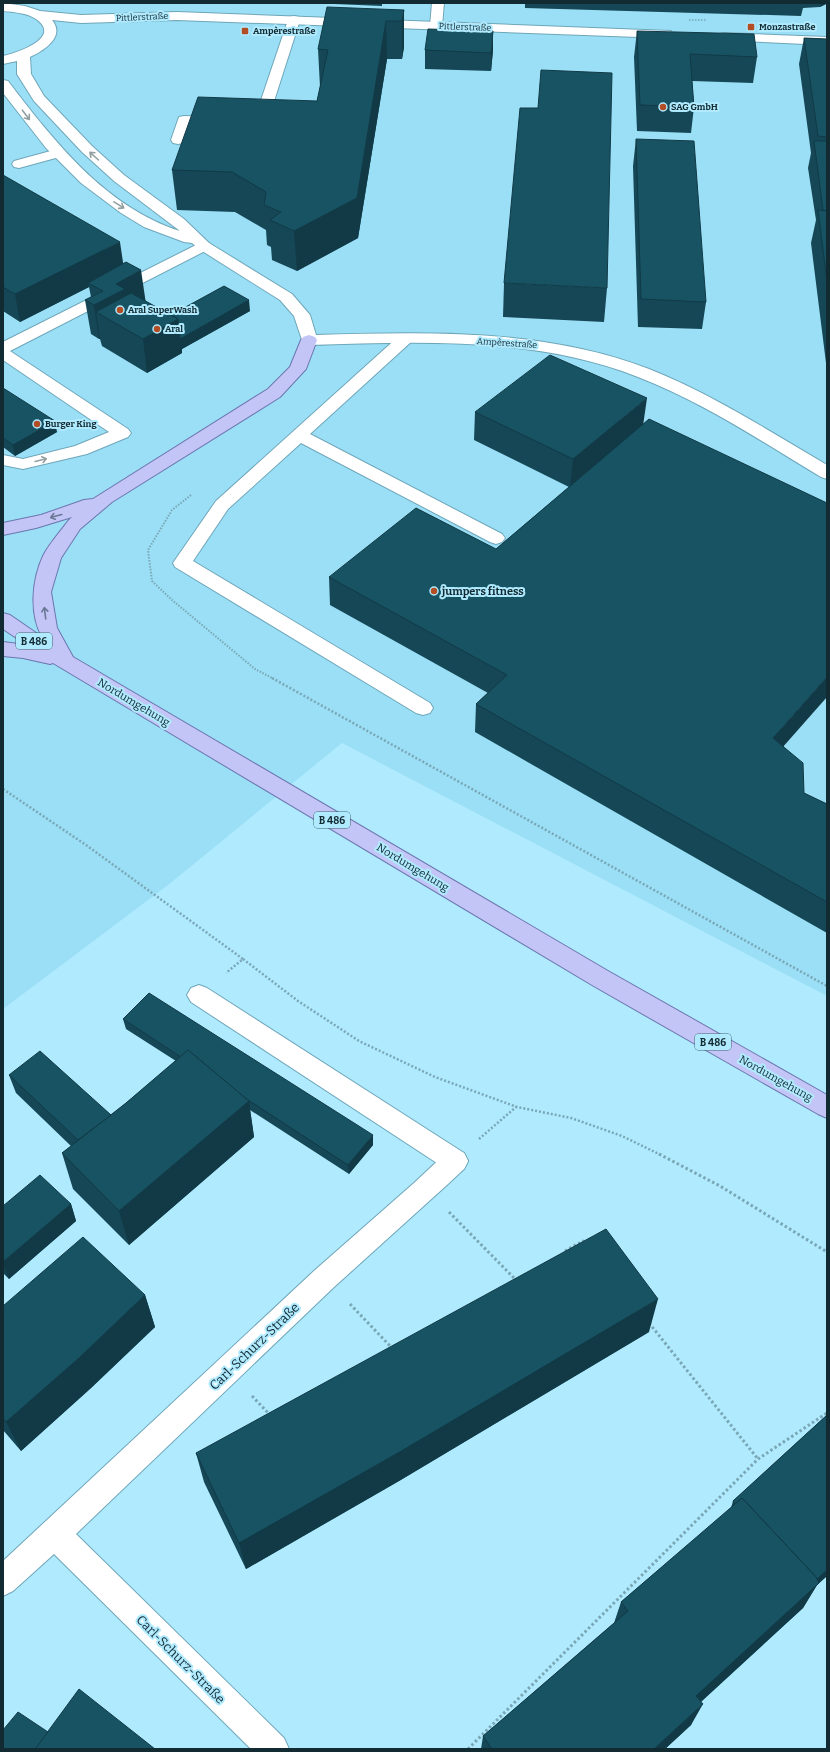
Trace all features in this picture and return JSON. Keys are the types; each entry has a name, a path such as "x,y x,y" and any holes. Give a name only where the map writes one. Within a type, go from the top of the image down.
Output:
{"main road":[{"path":"65,661 47,628 42,592 52,557 74,525 106,498 274,392 298,368 309,340"},
{"path":"3,528 18,526 64,514 106,498"},
{"name":"Nordumgehung","path":"3,620 65,661 593,974 827,1107"},
{"path":"3,649 23,651 65,661"}],"street":[{"path":"436,26 438,3"},
{"name":"Pittlerstraße","path":"3,7 30,11 41,15 81,19 177,16 681,35"},
{"path":"41,15 49,22 52,29 59,32"},
{"name":"Pittlerstraße","path":"59,32 104,19"},
{"path":"245,122 260,122 294,20"},
{"path":"3,60 24,55 35,50 59,32"},
{"path":"712,36 827,41"},
{"path":"24,55 24,74 39,98 87,149 119,178 180,222 202,244 286,297 302,315 309,340"},
{"path":"3,84 40,133 69,166 106,197 150,225 202,244"},
{"path":"178,140 184,120 230,122"},
{"path":"19,164 73,150 94,170 162,222 187,230"},
{"path":"3,348 202,244"},
{"path":"405,339 222,505 182,563 423,708"},
{"name":"Ampèrestraße","path":"309,340 405,339 509,343 552,347 617,363 676,388 716,408 827,473"},
{"path":"3,353 122,433 81,450 23,464 3,460"},
{"path":"299,435 496,538"},
{"path":"199,995 455,1161"},
{"name":"Carl-Schurz-Straße","path":"3,1581 55,1534 325,1278 427,1189 455,1161"},
{"name":"Carl-Schurz-Straße","path":"55,1534 272,1749"}],"path":[{"path":"3,789 86,845 243,959 298,1001 359,1041 435,1077 517,1107 571,1118 622,1136 676,1162 720,1186 827,1252"},
{"path":"199,995 243,959"},
{"path":"455,1161 517,1107"},
{"path":"427,1189 516,1280"},
{"path":"563,1253 583,1241 588,1247"},
{"path":"509,1284 523,1276"},
{"path":"325,1278 395,1351"},
{"path":"648,1322 758,1459"},
{"path":"468,1749 758,1459 827,1413"}],"shaded area":[{"path":"3,3 827,3 827,996 342,743 168,885 3,1009"}],"building":[{"path":"327,7 404,10 402,21 386,21 357,198 294,231 270,220 281,212 264,205 266,192 232,172 172,170 198,97 317,101 328,50 318,49"},
{"path":"428,29 493,31 491,53 425,50"},
{"path":"637,31 754,34 757,57 690,54 694,107 640,105"},
{"path":"804,38 827,39 827,137 818,136"},
{"path":"541,70 612,73 607,288 504,283 520,108 538,108"},
{"path":"636,139 694,141 706,302 641,299"},
{"path":"814,141 827,141 827,211 823,210"},
{"path":"3,175 120,242 15,294 3,287"},
{"path":"818,210 827,211 827,281"},
{"path":"126,262 141,270 116,284 125,289 94,305 85,300 103,291 88,283"},
{"path":"224,286 249,300 180,339 178,319 171,315"},
{"path":"131,293 178,319 143,339 96,312"},
{"path":"550,355 647,398 573,459 475,412"},
{"path":"3,388 55,421 13,445 3,438"},
{"path":"649,419 827,503 827,677 773,738 803,763 804,793 827,804 827,902 476,704 507,675 329,577 416,508 496,549"},
{"path":"149,993 373,1135 348,1165 245,1098 188,1050 181,1057 123,1019"},
{"path":"188,1050 249,1101 119,1211 62,1153 126,1103"},
{"path":"40,1051 111,1115 78,1140 9,1075"},
{"path":"40,1175 71,1204 3,1262 3,1206"},
{"path":"606,1229 658,1299 398,1453 239,1543 196,1453"},
{"path":"83,1237 145,1295 79,1358 6,1422 3,1418 3,1306"},
{"path":"827,1415 827,1570 817,1579 742,1498 735,1504 733,1501"},
{"path":"742,1498 816,1577 819,1583 696,1696 703,1704 654,1749 492,1749 483,1736 628,1611 621,1602"},
{"path":"79,1689 155,1749 35,1749"},
{"path":"18,1712 48,1732 35,1749 3,1749 3,1730"}],"place":[{"name":"Monzastraße","path":"751,27"},
{"name":"Ampèrestraße","path":"245,31"},
{"name":"SAG GmbH","path":"663,107"},
{"name":"Aral SuperWash","path":"120,310"},
{"name":"Aral","path":"157,329"},
{"name":"Burger King","path":"37,424"},
{"name":"jumpers fitness","path":"434,591"}]}
